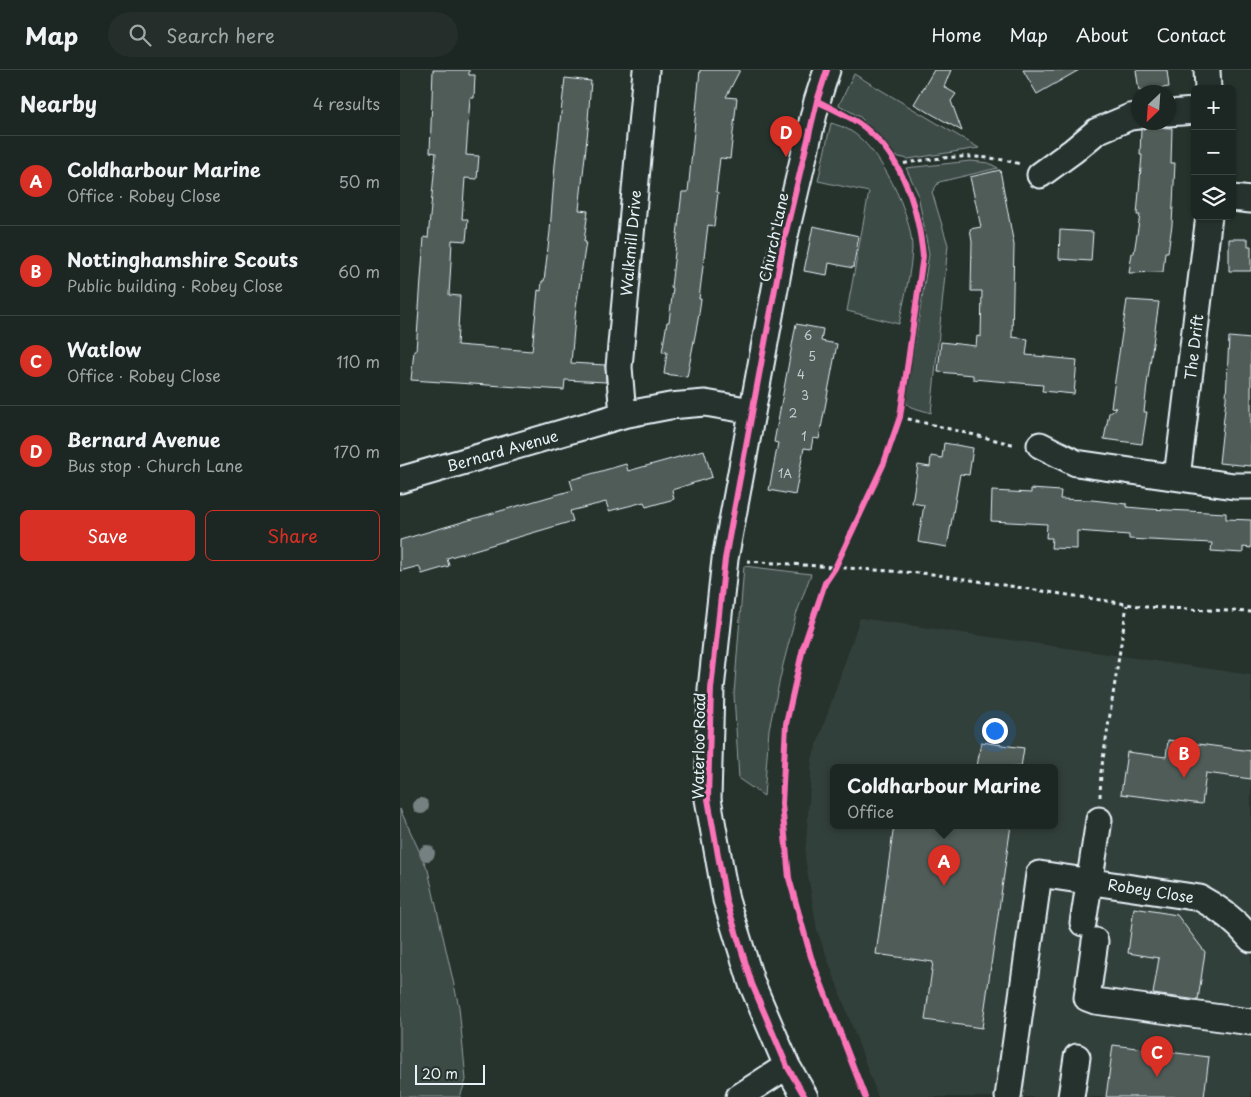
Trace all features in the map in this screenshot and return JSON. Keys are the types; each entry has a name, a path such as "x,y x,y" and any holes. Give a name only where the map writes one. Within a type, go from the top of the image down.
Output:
{"street":[{"name":"Walkmill Drive","path":"624,415 618,367 646,70"},
{"name":"Church Lane","path":"752,411 784,240 817,101 827,70"},
{"path":"1206,70 1208,85"},
{"path":"1176,112 1191,111"},
{"path":"1040,175 1097,131 1131,117"},
{"path":"1236,198 1251,200"},
{"name":"The Drift","path":"1177,477 1209,220"},
{"name":"Bernard Avenue","path":"400,480 624,415 670,406 705,403 752,411"},
{"name":"Waterloo Road","path":"752,411 725,559 711,689 708,799 726,900 752,984 788,1066 805,1097"},
{"path":"1040,446 1076,463 1234,486 1251,486"},
{"name":"Robey Close","path":"1099,820 1089,881 1087,998 1251,1022"},
{"path":"1008,1097 1039,874 1089,881"},
{"name":"Robey Close","path":"1089,881 1200,898 1246,924"},
{"path":"1071,1097 1077,1058"},
{"path":"739,1097 788,1066"}],"path":[{"path":"891,158 898,168 919,161 982,156 1022,165 1040,175"},
{"path":"897,426 902,408"},
{"path":"900,417 1014,445 1040,446"},
{"path":"725,559 932,574 1146,608 1251,612"},
{"path":"830,576 839,559"},
{"path":"1099,820 1101,772 1127,605"}],"shaded area":[{"path":"854,74 979,148 908,159 895,156 886,143 860,117 839,105"},
{"path":"831,123 849,130 872,151 892,183 907,218 912,248 899,324 847,311 869,192 818,181"},
{"path":"971,161 989,163 998,168 939,182 932,192 948,245 931,413 911,407 907,404 906,398 929,254 918,194 906,168"},
{"path":"744,566 811,574 796,615 769,729 764,796 739,779 734,694"},
{"path":"860,618 1251,675 1251,1097 878,1097 817,930 805,857 812,759"},
{"path":"400,809 428,870 459,1007 466,1080 460,1097 400,1097"}],"building":[{"path":"433,70 469,70 469,75 475,75 474,98 470,98 466,155 479,156 477,179 465,178 462,219 468,219 466,241 452,240 449,295 460,296 457,345 532,351 538,290 541,291 542,281 544,281 565,78 591,81 589,120 579,210 588,211 584,241 586,242 576,307 571,363 605,365 606,382 565,380 564,390 411,380 414,351 416,351 424,237 428,238 436,153 430,152"},
{"path":"700,70 740,70 726,97 737,98 730,159 720,158 714,226 708,225 699,299 701,299 687,377 664,374 667,352 662,352 667,322 669,322 682,192 688,192"},
{"path":"934,70 951,70 944,87 956,94 951,101 962,131 914,104"},
{"path":"1023,70 1079,70 1037,94"},
{"path":"1136,70 1167,70 1169,85 1138,85"},
{"path":"1141,130 1172,130 1171,163 1175,163 1172,225 1168,252 1165,252 1163,272 1129,273 1140,215 1137,215 1142,155 1140,155"},
{"path":"1000,170 1014,245 1012,337 1028,339 1026,355 1077,360 1074,394 1042,391 1043,385 973,379 973,375 938,372 941,342 976,346 977,336 981,337 982,291 971,291 972,242 970,229 981,227 970,177"},
{"path":"813,226 859,236 853,268 829,263 827,275 804,271"},
{"path":"1060,230 1093,232 1091,261 1059,259"},
{"path":"1229,239 1248,239 1248,246 1251,246 1251,271 1229,271"},
{"path":"1127,300 1159,302 1147,385 1144,412 1147,412 1142,444 1104,439 1109,413 1116,408 1111,407"},
{"path":"796,324 823,329 821,341 837,344 819,439 813,438 811,449 804,448 795,495 769,490 778,443 774,442"},
{"path":"1229,337 1251,339 1251,466 1219,463 1226,399"},
{"path":"944,443 973,448 969,475 960,474 947,547 918,542 924,505 912,503 918,465 930,467 931,456 942,458"},
{"path":"704,450 712,477 672,490 674,499 646,507 644,502 609,511 606,502 570,511 573,521 447,558 449,566 422,574 419,566 400,571 400,540 573,490 570,480 626,464 628,471"},
{"path":"1031,489 1061,491 1060,499 1092,500 1127,504 1127,507 1149,509 1226,513 1226,519 1251,520 1251,548 1243,547 1243,553 1211,551 1212,543 1129,539 1129,535 1077,531 1077,549 1051,548 1052,538 1046,538 1047,524 991,521 992,491 1031,493"},
{"path":"1168,740 1251,751 1251,779 1206,773 1202,804 1121,794 1127,752 1166,757"},
{"path":"981,742 1024,748 1021,764 977,764"},
{"path":"893,829 1010,829 982,1028 925,1020 933,962 876,954"},
{"path":"1134,908 1177,915 1205,952 1198,1000 1153,994 1159,958 1128,953"},
{"path":"1113,1045 1209,1057 1204,1097 1106,1097"}],"cycle path":[{"path":"805,1097 787,1066 752,984 726,900 708,799 711,689 725,559 784,240 817,101 827,70"},
{"path":"817,101 859,123 878,139 889,153 906,185 912,202 921,238 923,256 900,417 884,463 835,568 825,583 803,648 786,724 782,804 789,878 811,957 865,1097"}],"place":[{"name":"Bernard Avenue","path":"786,157"},
{"name":"Nottinghamshire Scouts","path":"1184,778"},
{"name":"Coldharbour Marine","path":"944,886"},
{"name":"Watlow","path":"1157,1077"}]}
